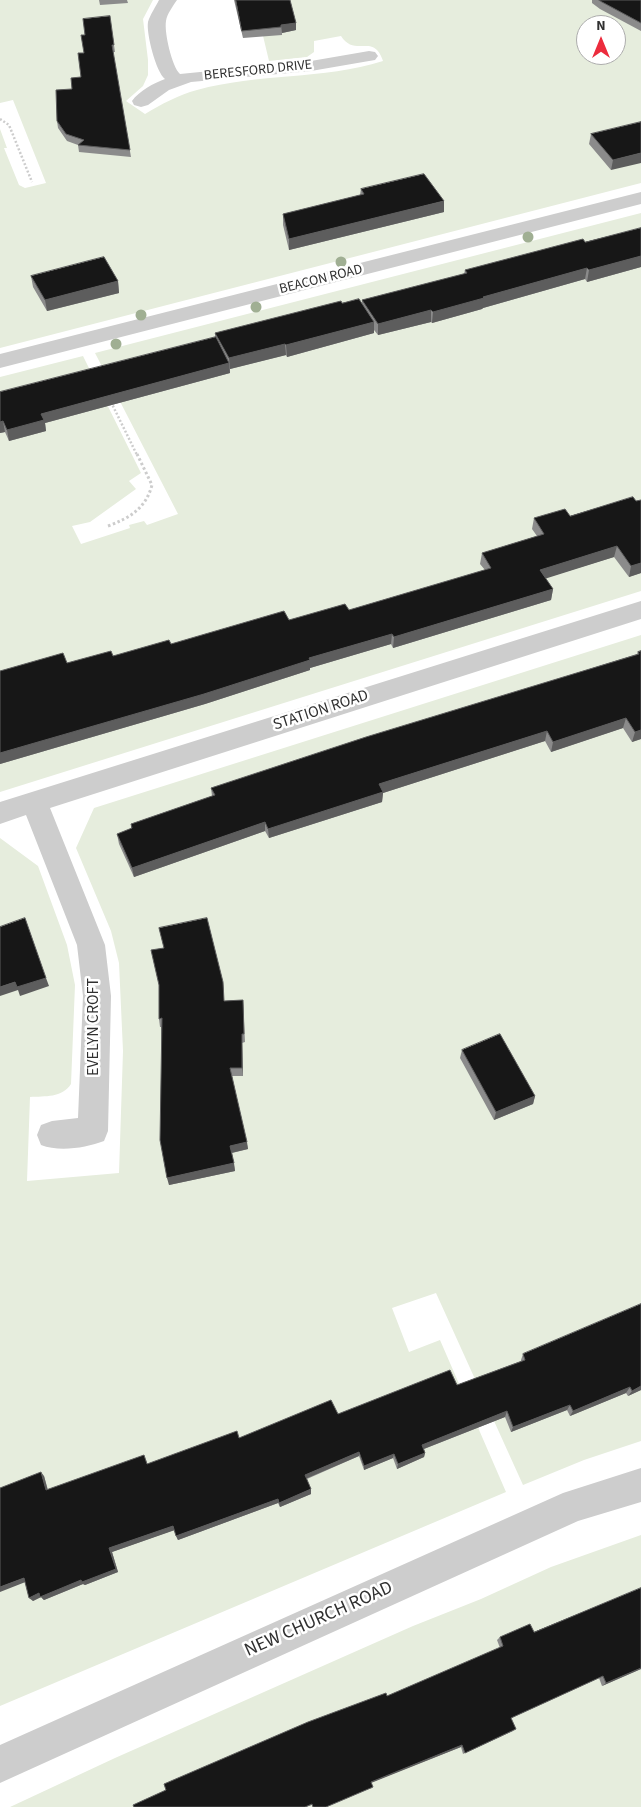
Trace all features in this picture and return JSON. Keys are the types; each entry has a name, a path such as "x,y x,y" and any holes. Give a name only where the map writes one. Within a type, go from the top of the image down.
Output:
{"street":[{"path":"168,0 157,22 162,56 168,72 177,80"},
{"name":"BERESFORD DRIVE","path":"329,44 340,61"},
{"name":"BERESFORD DRIVE","path":"141,102 163,86 177,80 311,66 369,56"},
{"name":"BEACON ROAD","path":"0,362 641,198"},
{"name":"STATION ROAD","path":"0,813 641,610"},
{"name":"EVELYN CROFT","path":"34,802 91,945 97,996 93,1131 52,1135"},
{"name":"NEW CHURCH ROAD","path":"0,1764 575,1505 641,1485"}],"path":[{"path":"0,119 9,125 32,182"},
{"path":"108,526 129,519 142,507 152,485 110,400"}],"green space":[{"path":"0,0 153,0 143,19 148,75 143,86 126,101 145,114 183,94 197,90 243,81 337,71 383,61 377,50 373,47 355,46 345,41 341,36 314,41 314,52 307,57 269,61 259,19 241,0 641,0 641,183 0,348 0,129 7,148 4,148 19,185 25,188 46,183 13,100 0,103"},
{"path":"641,213 641,591 0,792 0,377 83,356 141,473 129,481 136,489 90,522 72,526 81,544 130,528 129,525 144,521 147,525 178,514 95,353"},
{"path":"641,635 641,1441 584,1460 523,1485 436,1293 392,1308 409,1352 440,1340 506,1492 0,1706 0,838 38,866 67,945 75,985 71,1084 67,1089 58,1094 30,1097 27,1181 119,1173 123,1051 119,963 111,931 76,848 94,808"},
{"path":"641,1535 641,1807 10,1807 115,1758 413,1626 481,1599 551,1567"}],"building":[{"path":"236,0 290,0 296,23 281,25 281,27 242,31"},
{"path":"599,0 641,0 641,23 602,2"},
{"path":"110,16 114,45 112,45 130,150 78,145 84,140 66,134 57,121 56,90 72,89 71,78 81,77 78,53 84,53 81,35 85,35 83,19"},
{"path":"641,122 641,153 613,160 591,134"},
{"path":"424,174 444,201 289,239 283,214 364,194 361,189"},
{"path":"641,228 641,256 589,270 587,268 433,312 431,310 378,324 362,300 467,273 465,270 583,239 585,242"},
{"path":"104,257 118,281 45,300 31,276"},
{"path":"359,299 374,322 286,345 229,358 215,333 341,301 342,303"},
{"path":"216,337 229,363 41,414 44,420 7,430 3,421 0,422 0,392"},
{"path":"633,497 636,501 641,500 641,563 631,566 617,546 540,570 553,589 394,637 392,634 309,658 310,660 204,694 0,753 0,671 63,653 67,663 111,651 113,656 169,640 171,644 284,611 289,620 345,604 349,610 491,568 482,553 544,534 534,518 565,509 570,516"},
{"path":"641,651 641,730 635,732 626,718 553,742 547,731 379,784 383,792 268,829 265,822 132,868 117,834 132,828 131,824 215,795 211,788 366,737 639,654 638,652"},
{"path":"25,918 46,978 17,987 15,982 0,987 0,927"},
{"path":"207,918 223,982 224,1001 243,1000 242,1068 230,1068 247,1142 230,1146 234,1163 167,1178 160,1140 162,1018 159,1019 159,985 151,950 164,948 159,928"},
{"path":"500,1034 535,1096 496,1112 462,1050"},
{"path":"641,1304 641,1386 632,1391 630,1387 573,1411 570,1405 513,1427 507,1411 422,1445 425,1453 398,1464 394,1454 364,1466 359,1452 305,1475 311,1489 279,1503 278,1499 176,1536 173,1526 109,1548 116,1569 82,1582 81,1580 40,1597 39,1593 29,1598 24,1578 0,1587 0,1488 41,1472 46,1490 144,1455 147,1464 237,1431 239,1438 331,1400 338,1414 450,1370 457,1385 525,1360 523,1354"},
{"path":"641,1588 641,1668 606,1683 603,1676 511,1718 516,1729 465,1753 462,1745 371,1782 373,1787 326,1807 313,1807 312,1804 305,1807 134,1807 133,1805 166,1790 164,1784 308,1722 386,1693 387,1696 503,1646 500,1637 530,1624 534,1632"}]}
